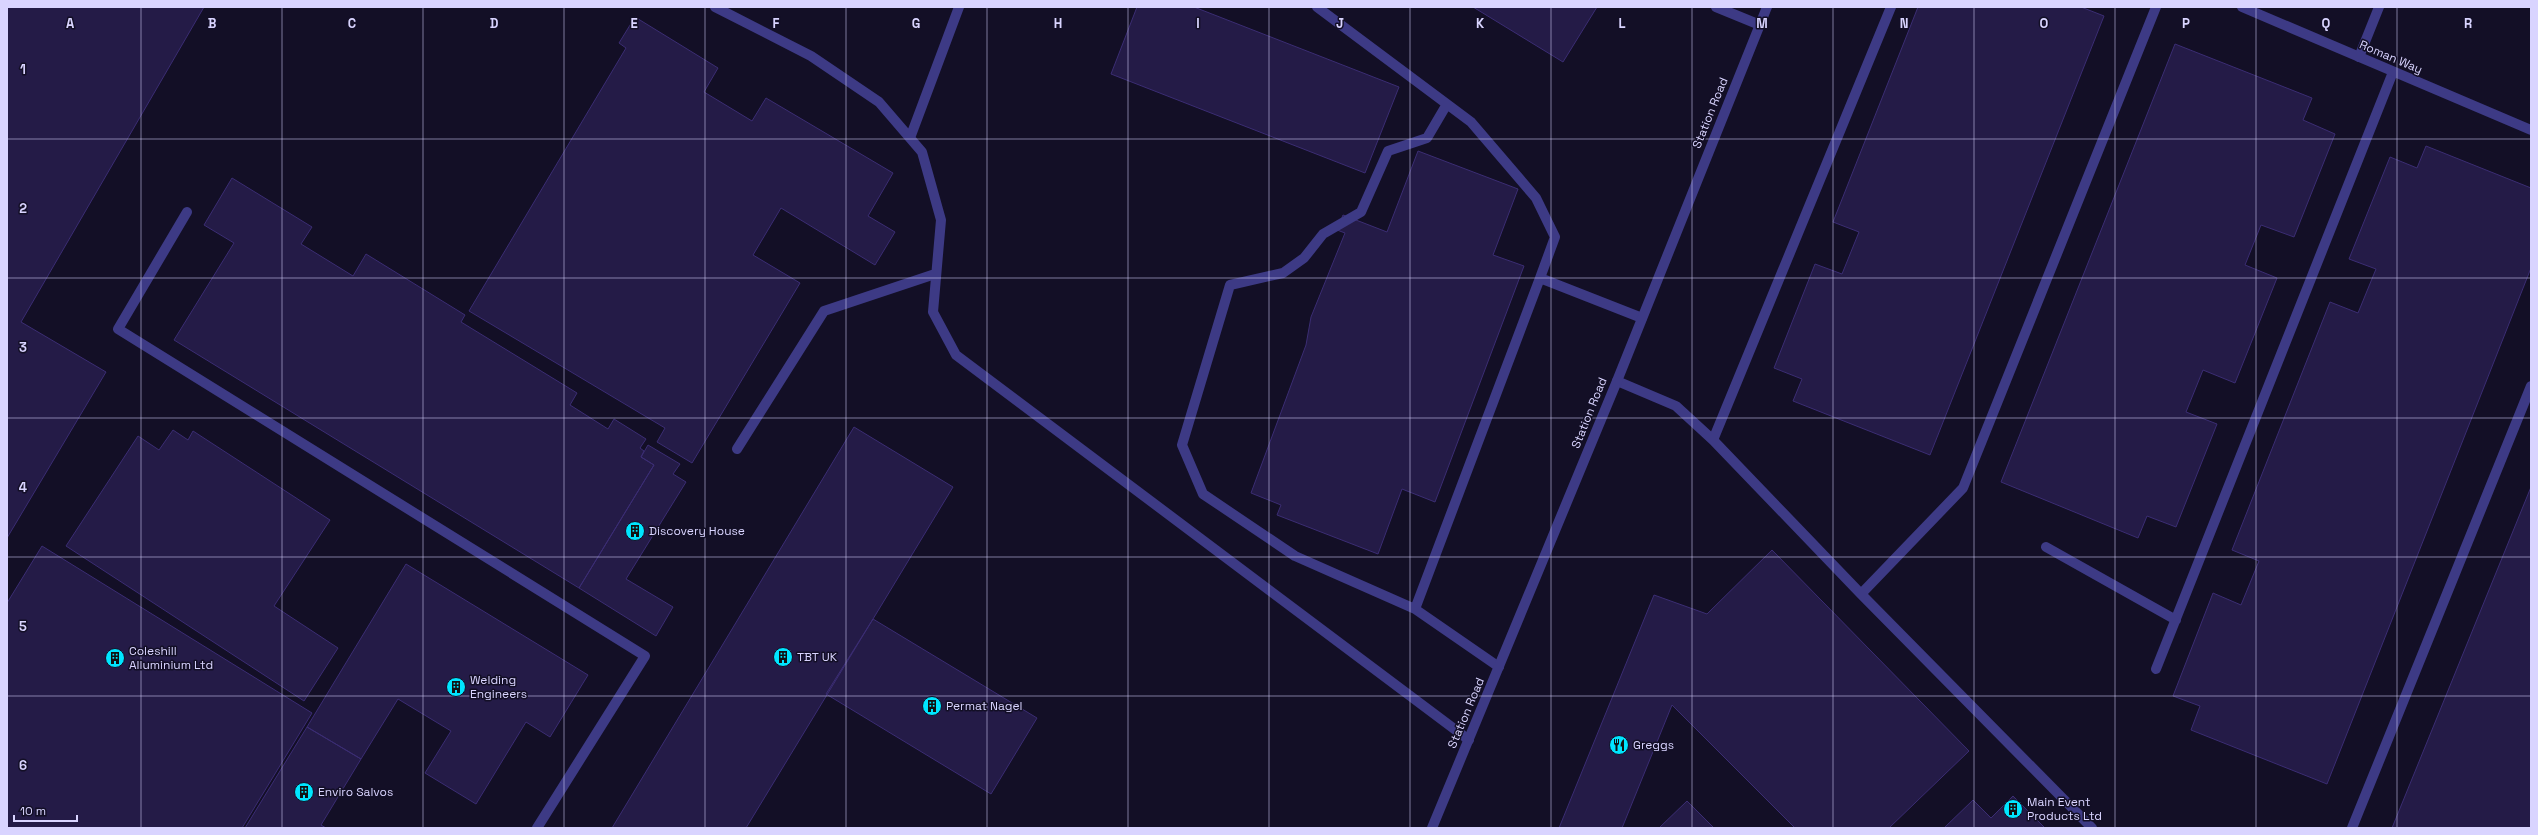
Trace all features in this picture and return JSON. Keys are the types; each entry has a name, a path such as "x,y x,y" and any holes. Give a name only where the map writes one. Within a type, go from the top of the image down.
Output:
{"street":[{"path":"715,7 823,64 879,102 922,152 941,220 934,274 933,312 956,355 1468,740"},
{"path":"910,138 959,7"},
{"path":"1317,7 1471,122 1536,198 1555,237 1414,608"},
{"path":"1716,7 1760,25"},
{"name":"Station Road","path":"1432,828 1617,381 1767,7"},
{"path":"1713,440 1891,7"},
{"path":"1860,594 1963,488 2156,7"},
{"name":"Roman Way","path":"2242,7 2531,130"},
{"path":"2359,57 2379,7"},
{"path":"2156,669 2393,72"},
{"path":"1447,104 1427,138 1388,152 1361,212 1323,234 1304,258 1283,273 1230,285 1182,445 1203,494 1295,556 1414,608 1499,667"},
{"path":"187,212 118,329 645,656 537,828"},
{"path":"737,449 824,311 934,274"},
{"path":"1540,278 1642,318"},
{"path":"1617,381 1676,406 1713,440 1860,594 2092,828"},
{"path":"2352,828 2531,386"},
{"path":"2046,547 2176,620"}],"building":[{"path":"7,7 204,7 21,322 106,372 7,538"},
{"path":"1137,7 1194,7 1399,87 1365,173 1111,74"},
{"path":"1473,7 1597,7 1563,62"},
{"path":"1918,7 2081,7 2104,16 1930,455 1793,401 1802,379 1774,368 1815,264 1842,274 1859,232 1833,222"},
{"path":"635,17 718,68 704,92 752,121 766,98 893,173 868,216 895,232 875,265 781,208 753,255 800,283 692,463 657,442 665,428 469,311 626,48 619,43"},
{"path":"2175,44 2312,98 2303,120 2335,134 2294,237 2261,225 2245,265 2277,278 2235,383 2203,370 2186,412 2217,424 2176,527 2147,516 2138,538 2001,482"},
{"path":"2426,146 2531,188 2531,268 2327,784 2191,730 2200,706 2173,696 2213,593 2241,605 2259,561 2232,550 2330,302 2358,313 2376,269 2349,259 2390,157 2417,168"},
{"path":"1418,151 1518,189 1493,255 1524,266 1435,502 1402,489 1378,554 1277,515 1281,505 1251,493 1306,345 1311,317 1345,233 1337,230 1343,215 1387,232"},
{"path":"232,178 312,227 301,244 353,276 366,254 465,315 461,322 577,393 570,405 608,429 614,419 646,439 640,448 644,451 641,457 654,465 579,588 174,340 234,243 204,225"},
{"name":"TBT UK","path":"854,427 953,487 746,828 612,828"},
{"path":"173,430 188,440 193,431 330,520 274,606 338,648 304,701 66,546 138,436 159,450"},
{"name":"Discovery House","path":"648,445 680,464 673,474 686,482 626,579 673,607 656,636 579,588 654,465 641,457"},
{"path":"2531,487 2531,828 2392,828"},
{"name":"Coleshill Alluminium Ltd","path":"42,546 312,713 242,828 7,828 7,603"},
{"path":"1772,550 1969,751 1889,828 1795,828 1672,705 1622,828 1559,828 1654,595 1707,614"},
{"name":"Welding Engineers","path":"406,564 588,675 550,737 526,722 476,804 425,773 451,731 398,699 361,759 307,727"},
{"name":"Permat Nagel","path":"873,619 1037,718 991,794 826,694"},
{"name":"Enviro Salvos","path":"307,727 361,759 321,825 326,828 245,828"},
{"name":"Main Event Products Ltd","path":"2013,796 2045,828 1944,828 1973,800 1991,818"},
{"path":"1687,801 1714,828 1659,828"}],"place":[{"name":"Discovery House","path":"635,531"},
{"name":"TBT UK","path":"783,657"},
{"name":"Coleshill Alluminium Ltd","path":"115,658"},
{"name":"Welding Engineers","path":"456,687"},
{"name":"Permat Nagel","path":"932,706"},
{"name":"Greggs","path":"1619,745"},
{"name":"Enviro Salvos","path":"304,792"},
{"name":"Main Event Products Ltd","path":"2013,809"}]}
